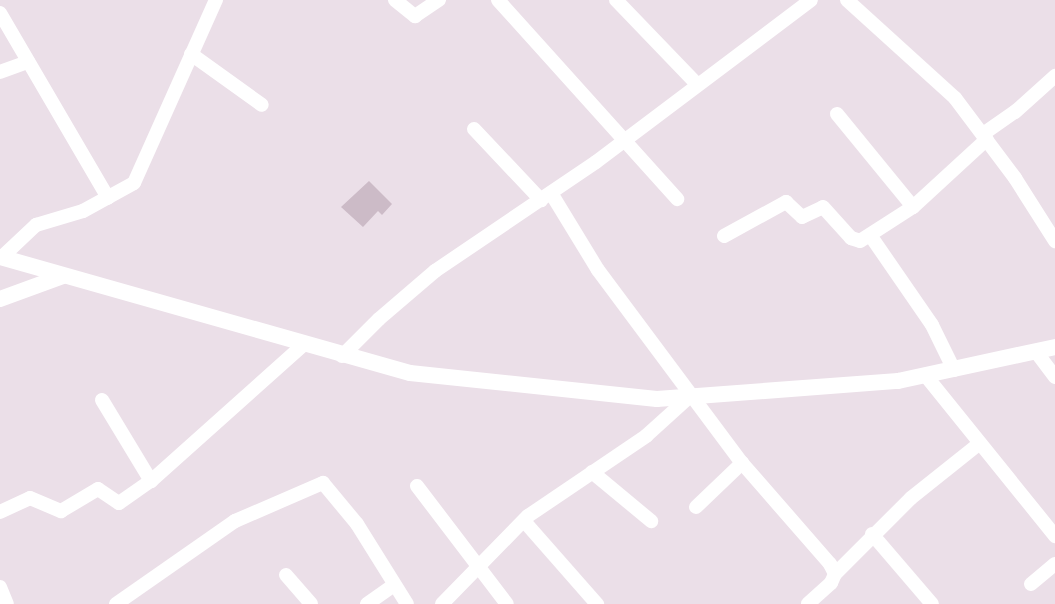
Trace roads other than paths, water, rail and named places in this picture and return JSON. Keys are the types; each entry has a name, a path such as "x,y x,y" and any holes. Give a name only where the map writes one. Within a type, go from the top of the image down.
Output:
{"main road":[{"path":"1,257 303,345 410,373 657,399 692,399 926,376 1038,353 1055,347"},
{"path":"0,299 63,276"}],"street":[{"path":"1,257 36,225 108,198 134,183 144,169 191,54 216,0"},
{"path":"395,0 415,16 439,0"},
{"path":"498,0 678,199"},
{"path":"616,0 696,84"},
{"path":"342,356 379,318 435,271 546,197 811,0"},
{"path":"847,0 926,70 985,136 1055,241"},
{"path":"0,13 108,198"},
{"path":"191,54 262,105"},
{"path":"0,72 28,62"},
{"path":"724,236 782,202 802,217 823,207 854,241 870,235 913,207 985,136 1055,76"},
{"path":"837,114 913,207"},
{"path":"474,129 546,197 741,463 811,538 835,574"},
{"path":"870,235 932,325 954,370"},
{"path":"0,512 30,498 61,511 98,489 119,503 151,481 303,345"},
{"path":"1038,353 1055,377"},
{"path":"926,376 1055,537"},
{"path":"442,604 524,521 646,436 692,399"},
{"path":"102,400 151,481"},
{"path":"808,604 872,534 980,443"},
{"path":"696,507 741,463"},
{"path":"592,472 651,521"},
{"path":"116,604 235,521 323,483 357,524 393,585 407,604"},
{"path":"417,486 478,570 507,604"},
{"path":"524,521 597,604"},
{"path":"872,534 932,604"},
{"path":"1031,584 1055,564"},
{"path":"286,575 311,604"},
{"path":"367,604 393,585"},
{"path":"0,587 7,604"}]}
